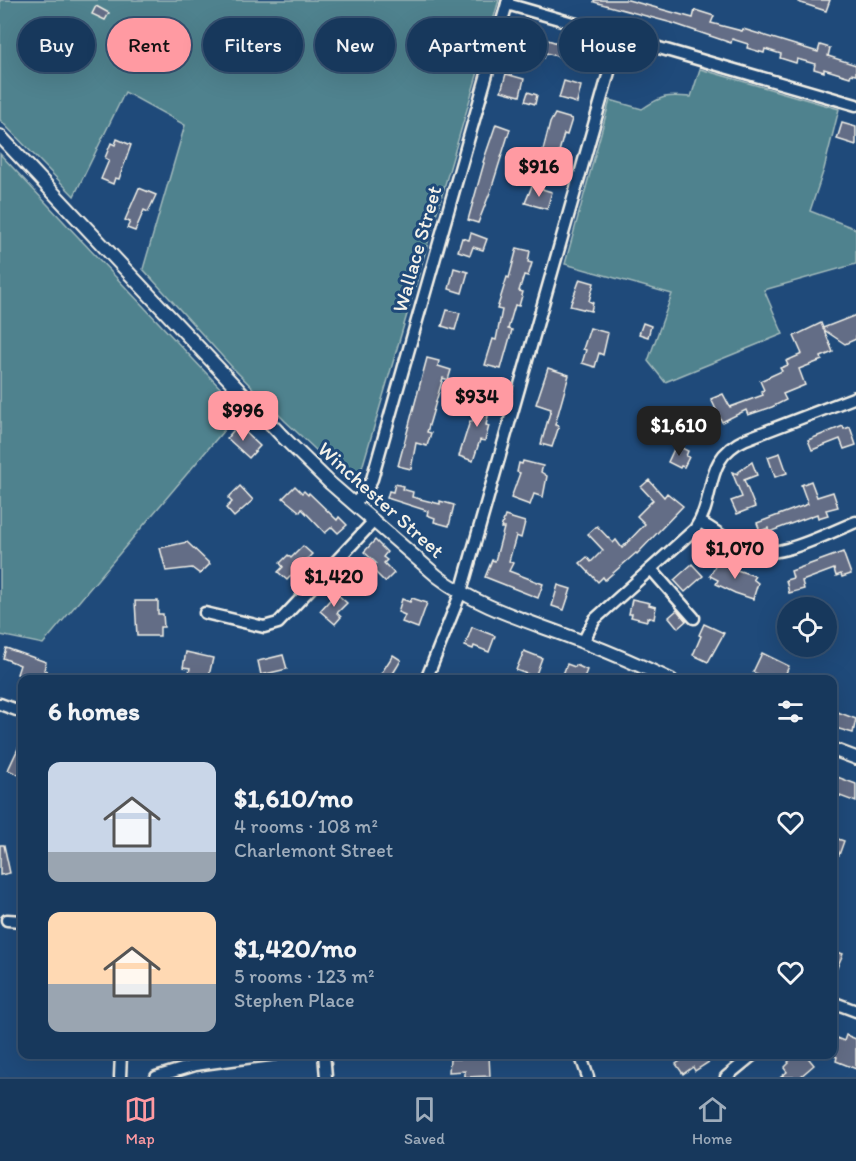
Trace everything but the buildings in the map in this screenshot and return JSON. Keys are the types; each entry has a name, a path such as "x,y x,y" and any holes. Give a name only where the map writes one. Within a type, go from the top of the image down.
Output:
{"street":[{"path":"508,2 559,18"},
{"name":"Wallace Street","path":"354,504 371,482 508,2"},
{"path":"658,48 856,105"},
{"path":"428,675 461,592 609,72"},
{"name":"Winchester Street","path":"0,136 282,436 354,504 437,576 461,592 508,614 659,675"},
{"path":"582,642 595,619 689,536 700,522 713,472 729,448 856,397"},
{"path":"205,613 264,627 278,624 374,521"},
{"path":"700,522 746,550 766,553 785,549 856,522"},
{"path":"651,569 694,618"},
{"path":"0,704 18,711"},
{"path":"837,751 856,758"},
{"path":"7,920 18,921"},
{"path":"837,1004 856,1011"},
{"path":"120,1077 121,1059"},
{"path":"156,1077 195,1065 239,1059"},
{"path":"324,1059 326,1077"},
{"path":"582,1059 588,1077"},
{"path":"726,1077 748,1059"}],"green space":[{"path":"0,0 499,0 494,18 407,18 407,72 478,72 360,475 353,481 347,479 285,421 231,366 143,269 185,125 125,92 74,196 0,120"},
{"path":"700,69 839,109 824,169 810,211 856,229 856,264 764,290 783,334 665,382 648,361 672,294 565,264 610,100 642,109 665,97 691,97"},
{"path":"0,154 241,410 43,644 0,635"}]}
